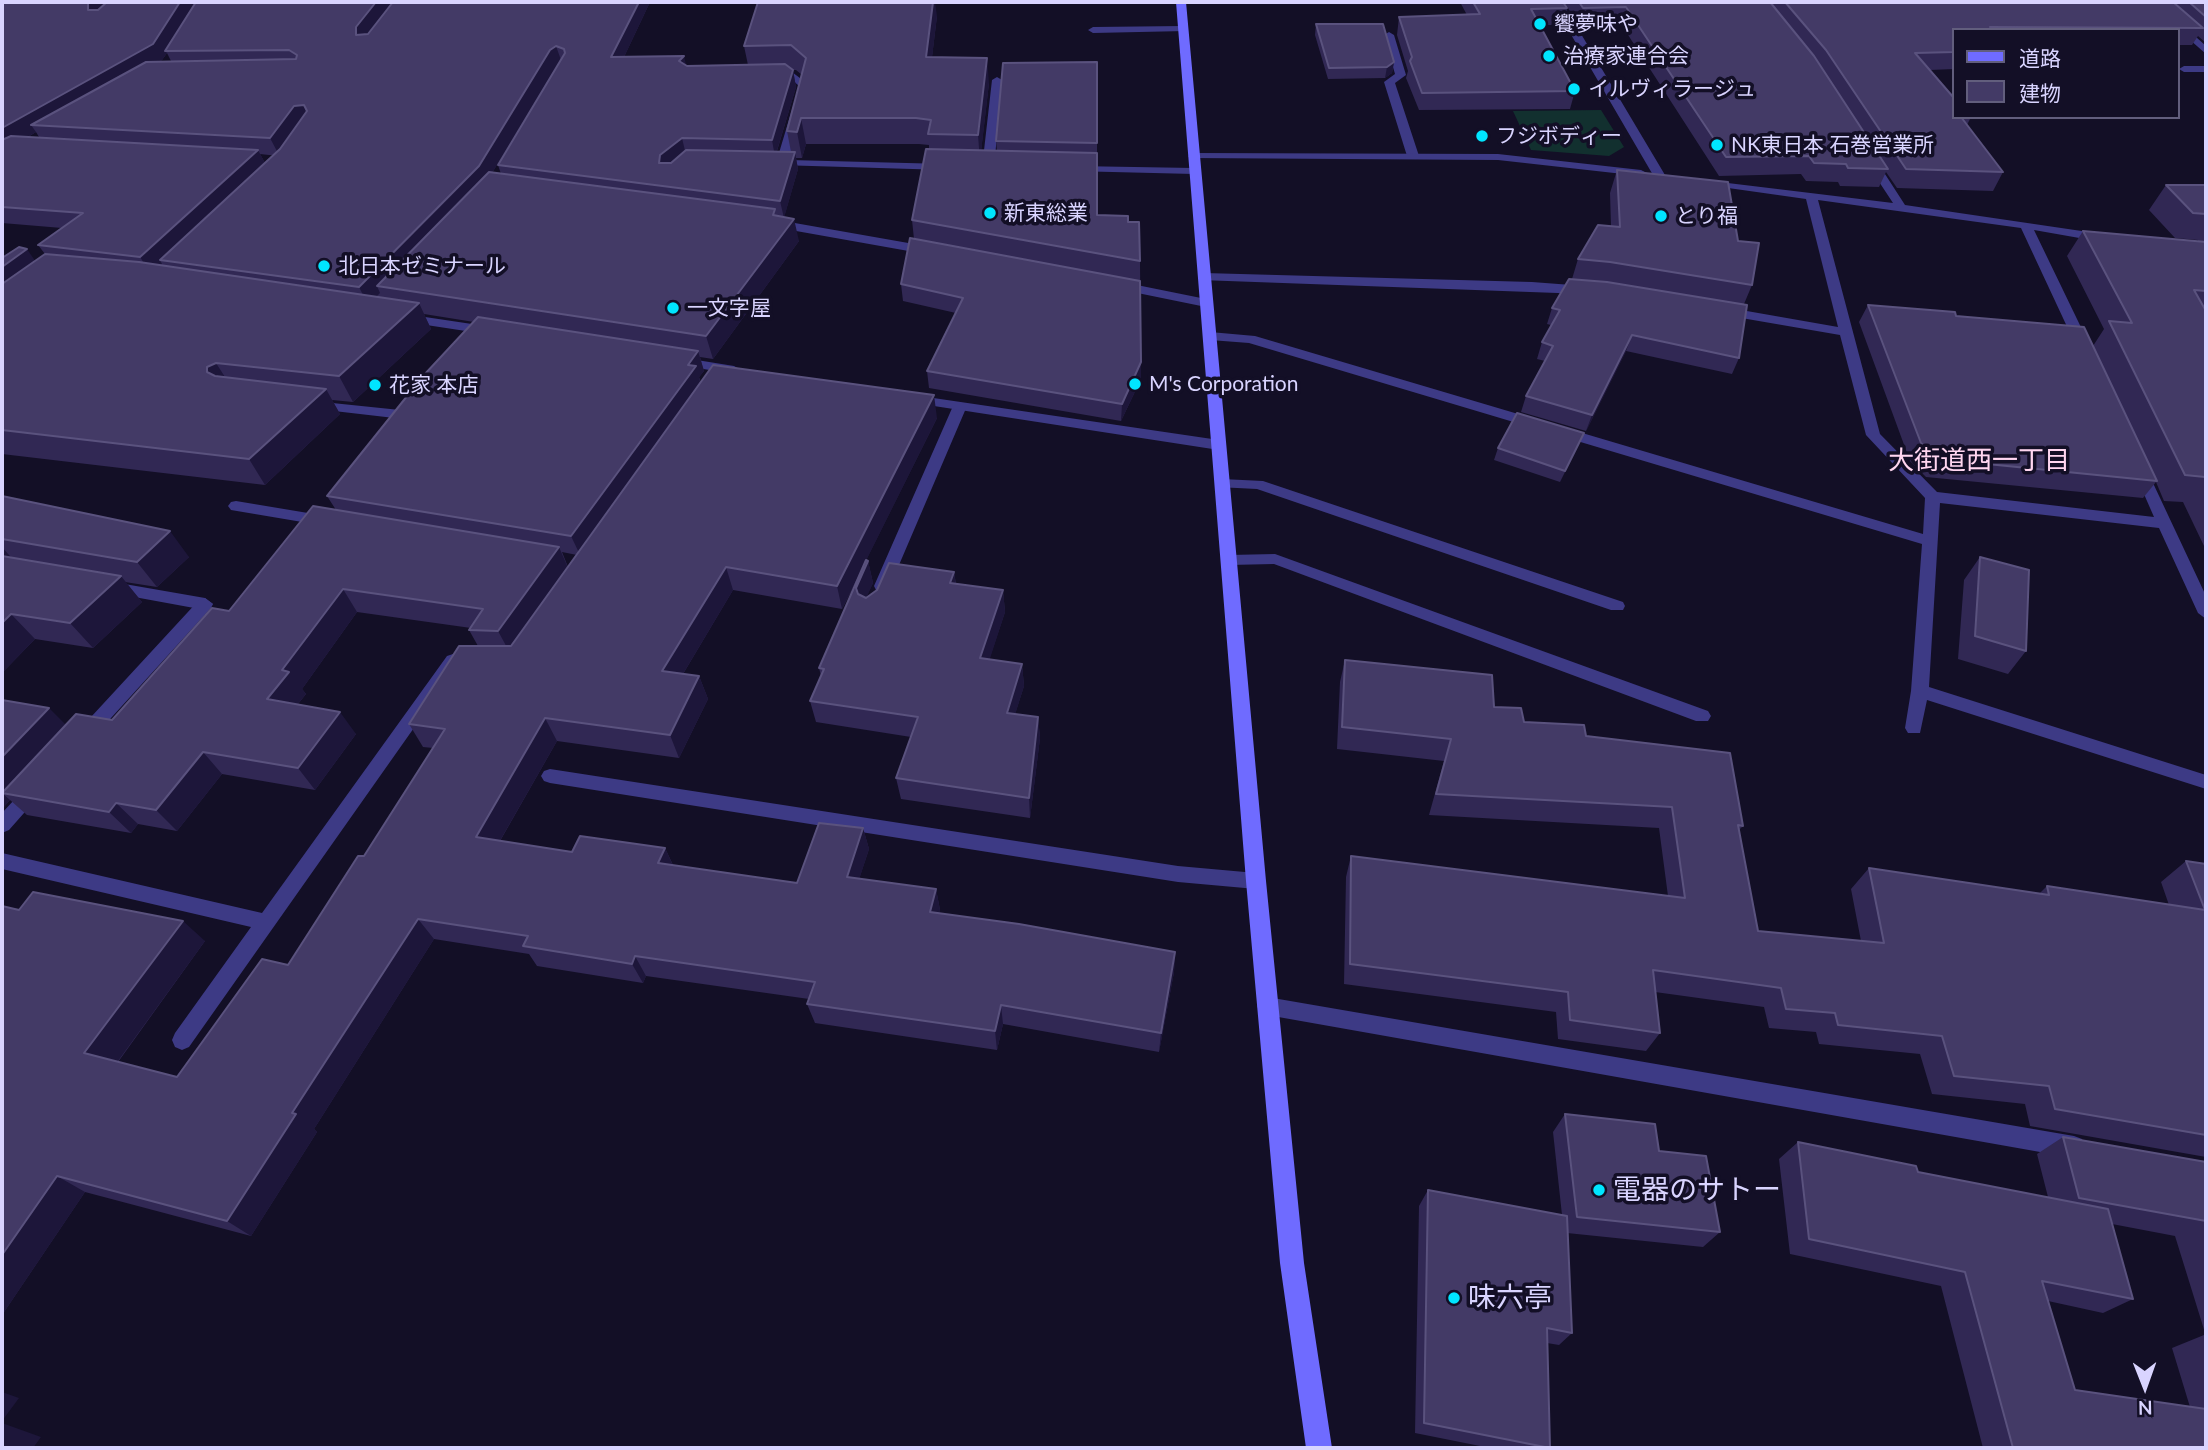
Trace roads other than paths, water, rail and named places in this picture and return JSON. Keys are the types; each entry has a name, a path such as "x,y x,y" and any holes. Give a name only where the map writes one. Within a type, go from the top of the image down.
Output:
{"street":[{"path":"1181,2 1267,1006 1292,1264 1319,1448"},
{"path":"1557,2 1659,175"},
{"path":"2152,2 2206,51"},
{"path":"1093,30 1183,29"},
{"path":"1389,35 1401,75 1389,82 1413,156"},
{"path":"2184,69 2206,69"},
{"path":"754,76 792,75 804,85 782,163"},
{"path":"976,168 997,80"},
{"path":"1865,152 1902,209"},
{"path":"1068,169 1413,156 1498,157 1673,177"},
{"path":"768,163 1002,168"},
{"path":"1700,181 2118,240"},
{"path":"1811,197 1873,435 1933,497 2165,523"},
{"path":"753,220 941,253"},
{"path":"2026,225 2090,361"},
{"path":"1204,277 1532,286 1602,291"},
{"path":"1102,282 1206,303"},
{"path":"1710,309 1846,332"},
{"path":"385,315 477,334 508,334"},
{"path":"1210,336 1250,339 1932,542"},
{"path":"657,358 720,374 751,373"},
{"path":"298,403 403,415 421,396"},
{"path":"895,396 1219,445"},
{"path":"876,599 960,406"},
{"path":"2136,461 2206,613"},
{"path":"1222,484 1258,484 1617,606"},
{"path":"1914,729 1920,691 1933,497"},
{"path":"236,506 343,524"},
{"path":"1229,560 1275,559 1702,716"},
{"path":"76,744 205,604 97,586"},
{"path":"182,1040 452,659 477,661"},
{"path":"1920,691 2206,782"},
{"path":"2,825 48,775"},
{"path":"550,776 1178,874 1256,881"},
{"path":"2,861 265,922"},
{"path":"1267,1006 2096,1151"}],"place":[{"name":"饗夢味や","path":"1540,24"},
{"name":"治療家連合会","path":"1549,56"},
{"name":"イルヴィラージュ","path":"1574,89"},
{"name":"フジボディー","path":"1482,136"},
{"name":"NK東日本 石巻営業所","path":"1717,145"},
{"name":"新東総業","path":"990,213"},
{"name":"とり福","path":"1661,216"},
{"name":"北日本ゼミナール","path":"324,266"},
{"name":"一文字屋","path":"673,308"},
{"name":"M's Corporation","path":"1135,384"},
{"name":"花家 本店","path":"375,385"},
{"name":"電器のサトー","path":"1599,1190"},
{"name":"味六亭","path":"1454,1298"}],"district":[{"name":"大街道西一丁目","path":"1979,461"}]}
